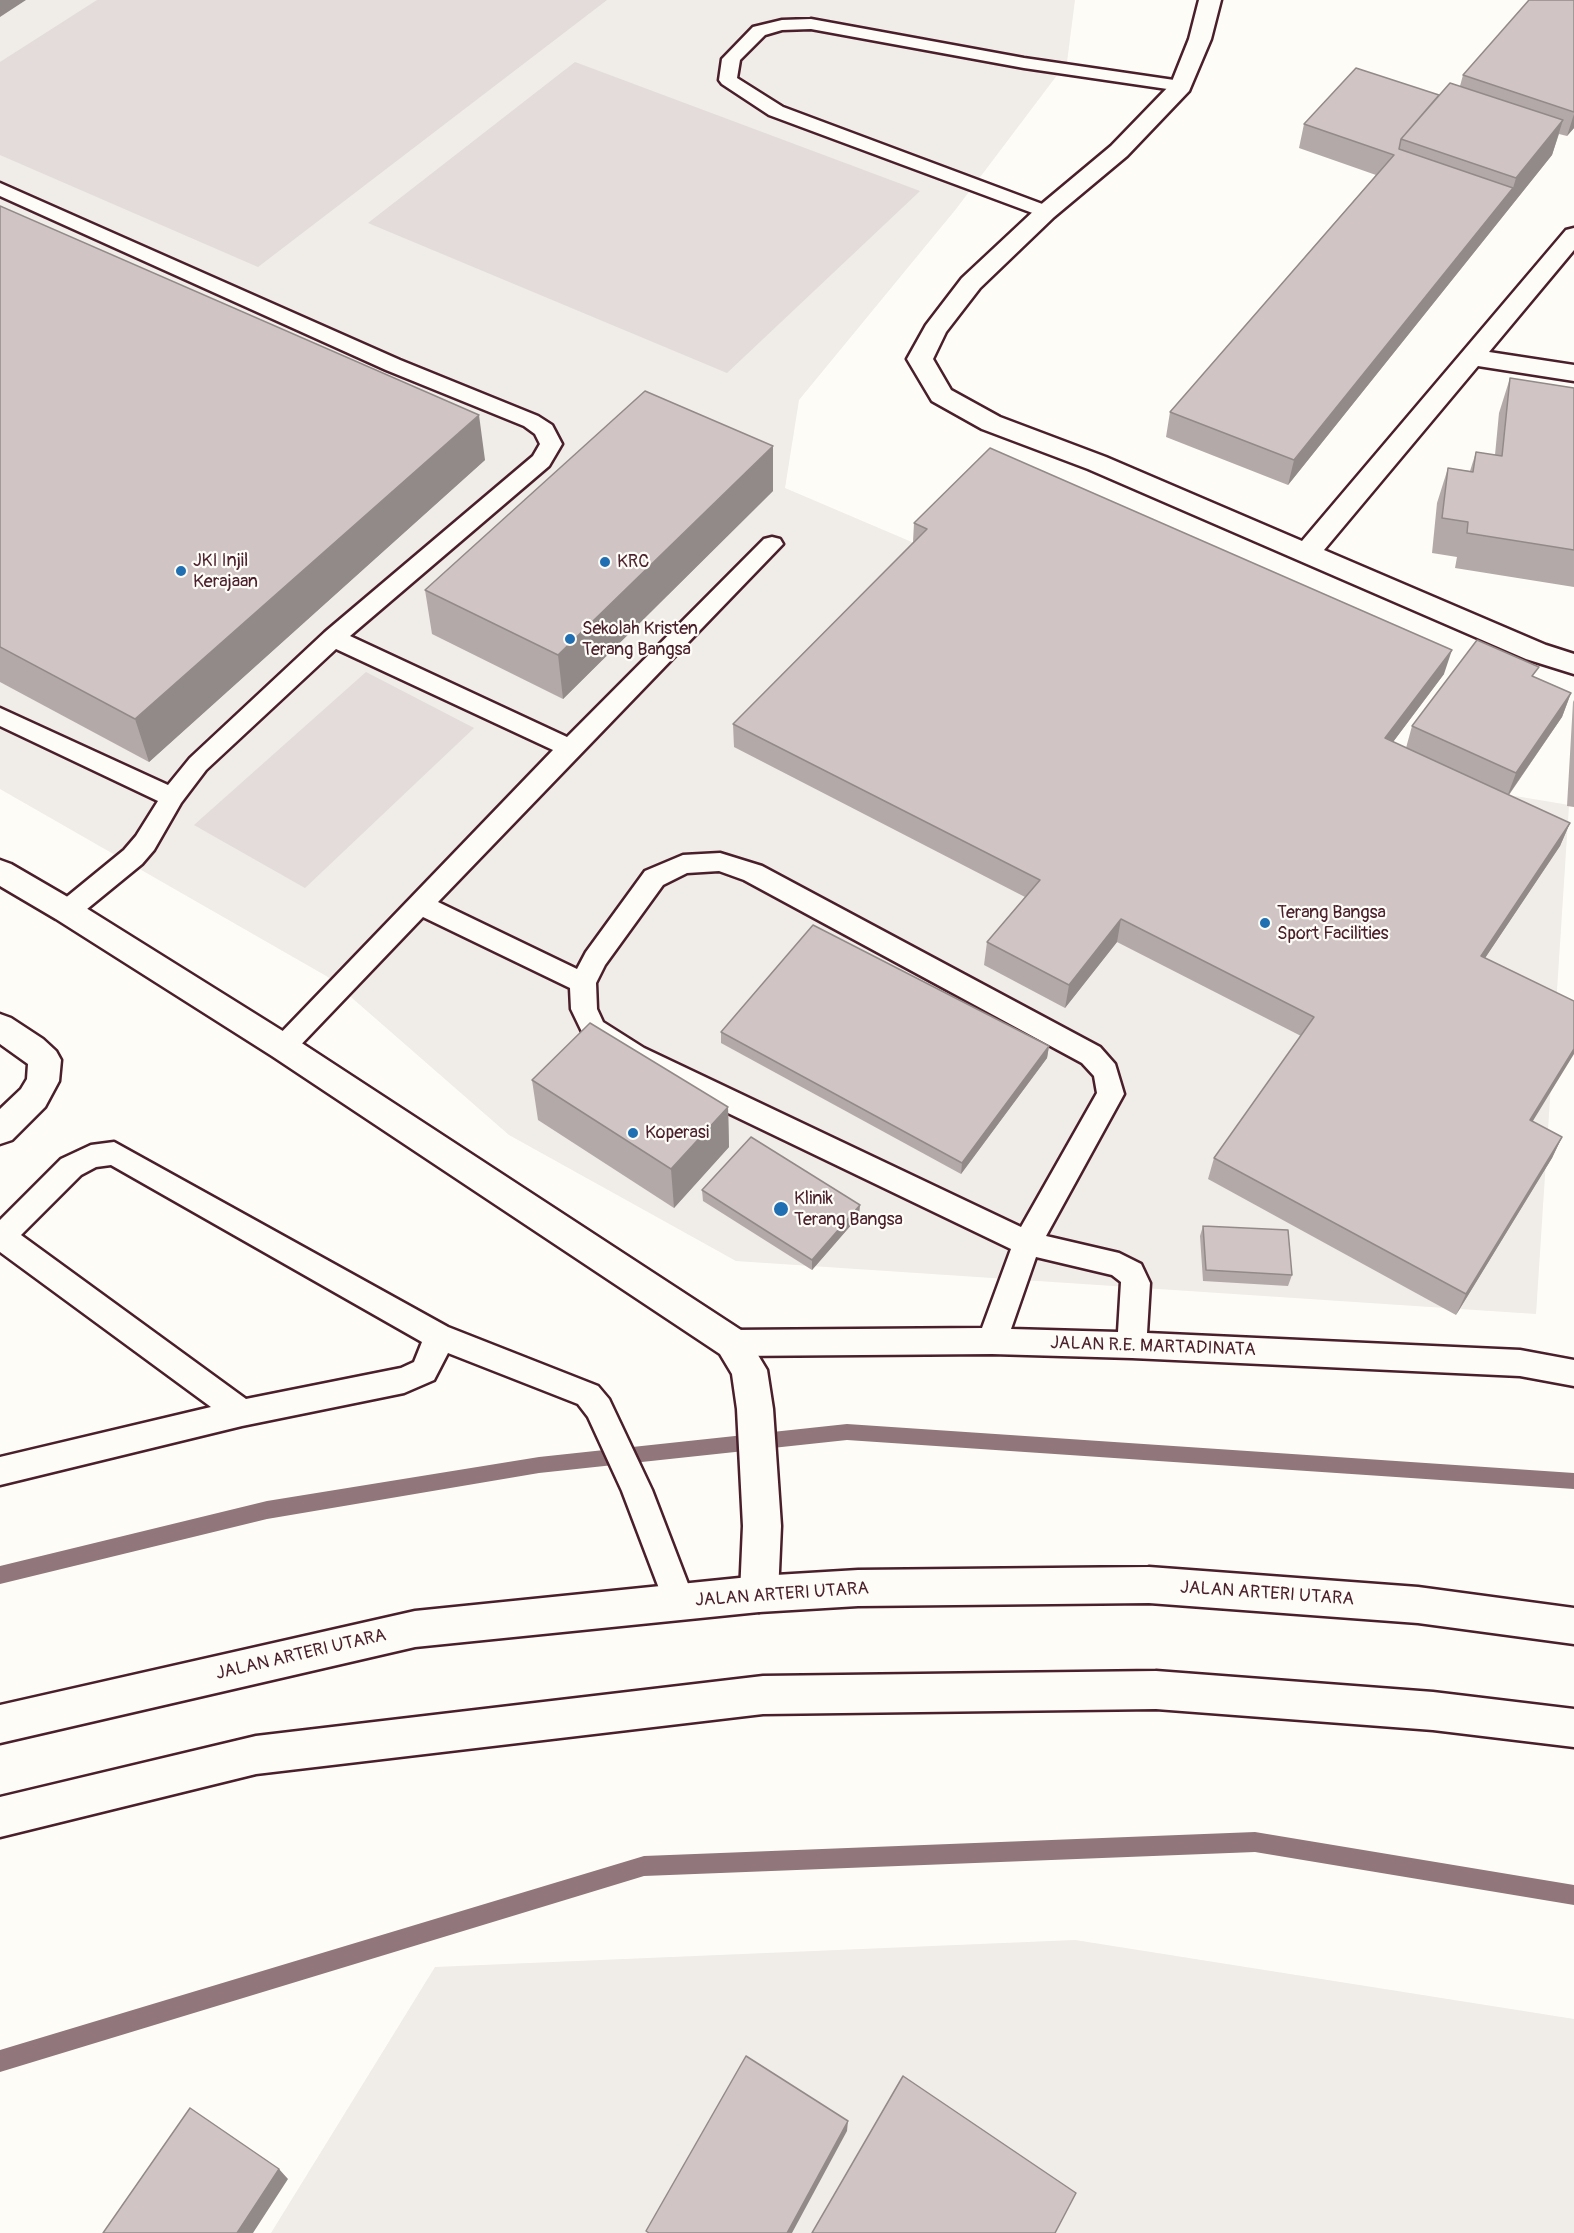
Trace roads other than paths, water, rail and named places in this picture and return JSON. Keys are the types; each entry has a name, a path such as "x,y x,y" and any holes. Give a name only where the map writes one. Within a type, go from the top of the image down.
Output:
{"main road":[{"path":"1210,0 1200,39 1181,86 1119,151 1046,212 971,283 935,330 920,359 941,395 991,423 1097,463 1536,652 1574,664"},
{"path":"1308,552 1574,235"},
{"path":"1472,357 1574,373"},
{"path":"0,872 67,910 283,1047 732,1343 749,1370 755,1409 761,1516 759,1594"},
{"path":"0,1027 32,1048 45,1060 43,1081 33,1098 0,1130"},
{"name":"JALAN ARTERI UTARA","path":"0,1724 416,1629 759,1594 858,1588 1149,1585 1418,1605 1574,1626"},
{"path":"0,1817 256,1755 763,1695 851,1692 1156,1690 1434,1711 1574,1728"}],"lane":[{"path":"1046,212 776,111 728,80 731,59 759,31 782,25 811,24 1024,63 1181,86"},
{"path":"0,189 393,365 531,421 544,430 551,444 541,460 333,638 198,764 172,797 145,843 133,857 67,910"},
{"path":"283,1047 570,748 772,544"},
{"path":"333,638 570,748"},
{"path":"0,716 172,797"},
{"path":"992,1341 1027,1244 1111,1094 1106,1072 1091,1055 753,873 720,862 683,864 654,878 595,959 583,983 584,1009 593,1029 635,1056 1027,1244 1119,1265 1131,1273 1136,1283 1132,1345"},
{"path":"420,904 583,983"},
{"path":"242,1413 0,1237 71,1167 91,1156 114,1153 438,1336 588,1395 598,1408 637,1490 680,1602"},
{"path":"6,1464 404,1380 424,1371 432,1357 438,1336"},
{"name":"JALAN R.E. MARTADINATA","path":"732,1343 992,1341 1132,1345 1520,1363 1574,1373"}],"waterway":[{"path":"0,1575 267,1510 539,1465 847,1432 1574,1481"},
{"path":"0,2061 644,1866 1255,1842 1574,1895"}],"place":[{"name":"KRC","path":"605,562"},
{"name":"JKI Injil Kerajaan","path":"181,571"},
{"name":"Sekolah Kristen Terang Bangsa","path":"570,639"},
{"name":"Terang Bangsa Sport Facilities","path":"1265,923"},
{"name":"Koperasi","path":"633,1133"},
{"name":"Klinik Terang Bangsa","path":"781,1209"}]}
